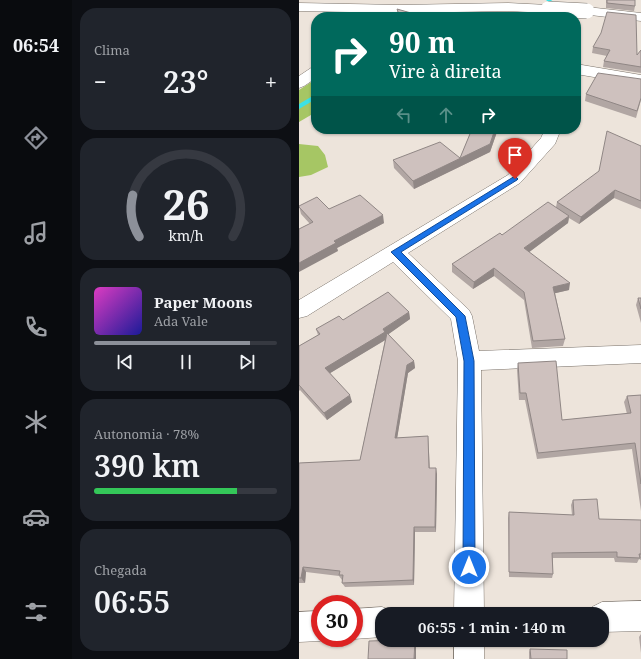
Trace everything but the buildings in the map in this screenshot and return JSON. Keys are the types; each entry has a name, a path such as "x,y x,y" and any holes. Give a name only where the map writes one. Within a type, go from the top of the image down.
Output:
{"street":[{"path":"299,7 329,4 399,9 508,7 548,9 580,5 641,17"},
{"path":"571,12 572,8 580,5"},
{"path":"581,70 641,80"},
{"path":"299,82 311,75"},
{"path":"299,310 515,179 549,140 551,134"},
{"path":"395,252 461,316 469,361 469,607"},
{"path":"469,361 641,354"},
{"path":"609,617 641,616"},
{"path":"363,623 375,622"},
{"path":"299,627 311,626"},
{"path":"469,647 469,659"}],"green space":[{"path":"311,82 311,115 299,122 299,90"},
{"path":"299,144 318,146 325,155 328,167 311,175 299,177"}],"waterway":[{"path":"548,0 554,4 549,12"},
{"path":"299,107 311,99"}],"route":[{"path":"469,567 469,361 461,316 395,252 515,179"}]}
